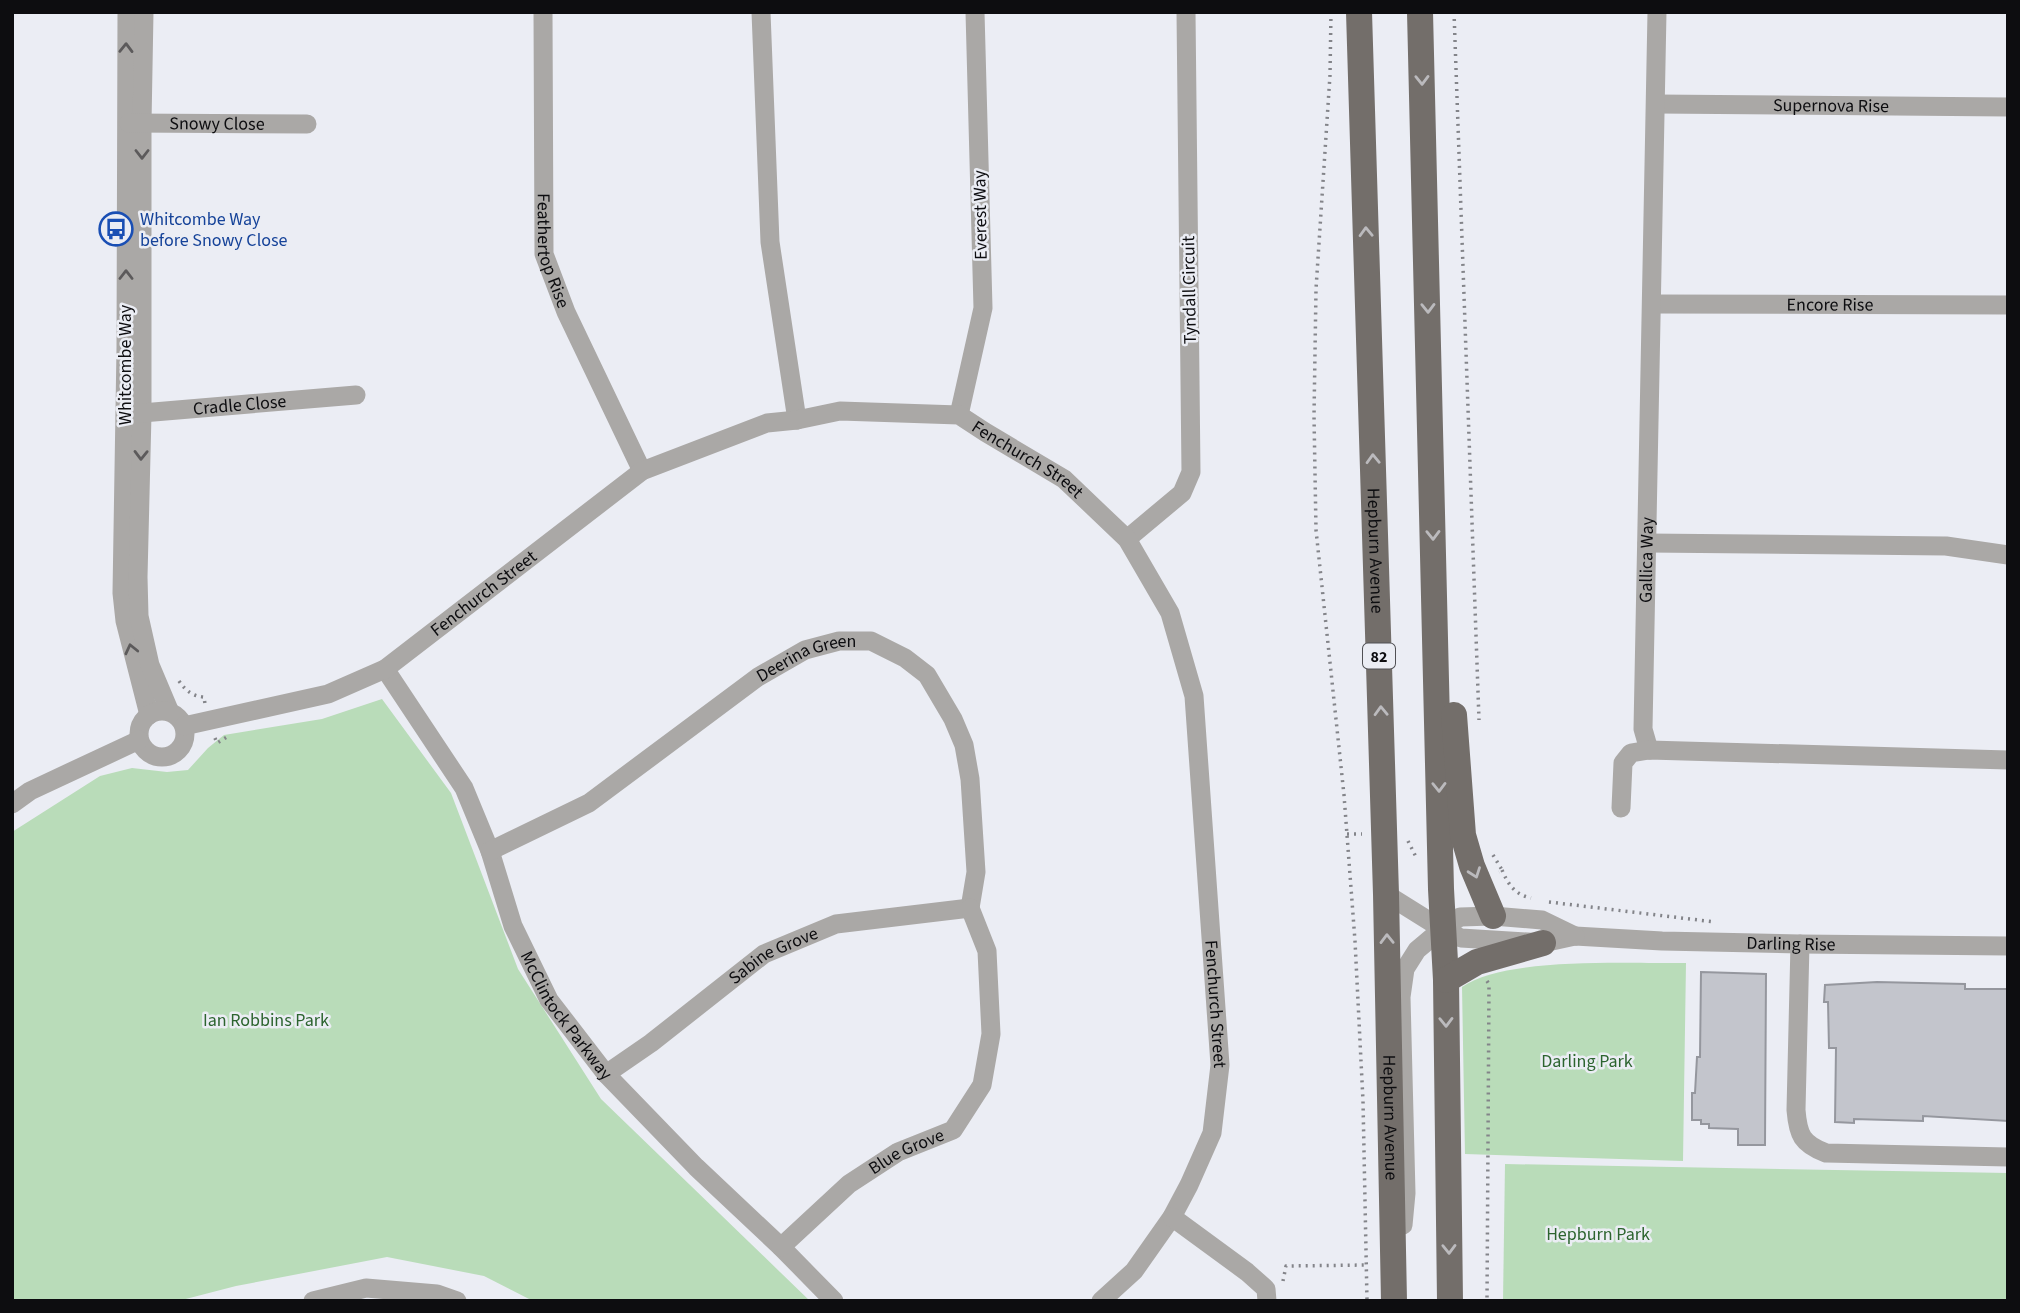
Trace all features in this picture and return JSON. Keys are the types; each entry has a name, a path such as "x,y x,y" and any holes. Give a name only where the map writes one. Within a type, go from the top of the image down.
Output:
{"main road":[{"name":"Hepburn Avenue","path":"1359,12 1386,894 1394,1301"},
{"path":"1420,12 1442,929 1446,980 1450,1301"},
{"path":"1435,589 1448,629 1463,835 1479,885 1493,916"},
{"path":"1446,980 1477,962 1543,943"}],"street":[{"name":"Whitcombe Way","path":"127,12 134,123 133,414 139,615 150,665 169,710 184,726"},
{"name":"Whitcombe Way","path":"134,123 144,12"},
{"name":"Feathertop Rise","path":"543,12 544,254 566,312 642,471"},
{"path":"761,12 770,242 797,420"},
{"name":"Everest Way","path":"959,415 983,308 975,12"},
{"name":"Tyndall Circuit","path":"1127,539 1182,493 1191,472 1186,12"},
{"name":"Gallica Way","path":"1649,750 1643,729 1657,12"},
{"name":"Supernova Rise","path":"1656,104 2008,107"},
{"name":"Snowy Close","path":"134,123 307,124"},
{"name":"Encore Rise","path":"1652,304 2008,305"},
{"name":"Cradle Close","path":"133,414 356,396"},
{"name":"Fenchurch Street","path":"184,726 328,694 385,670 642,471 767,423 841,411 959,415 1064,478 1127,539 1170,613 1194,696 1220,1065 1212,1133 1172,1217 1134,1271 1101,1301"},
{"name":"Whitcombe Way","path":"133,414 122,593 132,657 149,715"},
{"path":"1647,543 1946,546 2008,555"},
{"name":"Deerina Green","path":"490,851 589,803 758,677 805,650 839,641 871,641 905,658 927,675 953,719 964,745 970,779 976,872 970,908"},
{"name":"McClintock Parkway","path":"385,670 464,788 490,851 513,926 549,1000 606,1074 696,1167 834,1301"},
{"path":"169,710 157,710 141,723 139,740 143,747 155,756 169,756 181,747 186,733 184,726"},
{"path":"12,804 30,791 139,740"},
{"path":"1621,807 1623,763 1631,753 1649,750 2008,760"},
{"name":"Darling Rise","path":"1386,894 1461,938 1543,943 1574,936 1662,941 2008,946"},
{"name":"Sabine Grove","path":"606,1074 651,1043 764,954 836,924 970,908"},
{"name":"Blue Grove","path":"781,1247 849,1184 898,1152 953,1130 982,1085 991,1034 987,951 970,908"},
{"name":"Darling Rise","path":"1392,1253 1401,1237 1406,1193 1401,997 1405,969 1417,950 1460,917 1493,916 1542,920 1574,936"},
{"path":"1800,944 1796,1110 1797,1126 1802,1139 1812,1148 1826,1153 2008,1157"},
{"path":"1172,1217 1274,1295"},
{"path":"313,1301 366,1288 437,1294 457,1301"}],"path":[{"path":"1331,12 1330,75 1316,289 1316,530 1344,795 1355,941 1363,1101 1367,1301"},
{"path":"1454,12 1479,721"},
{"path":"175,676 186,690 204,697 207,720 217,743 228,736"},
{"path":"1492,852 1506,879 1520,896 1542,901 1719,922"},
{"path":"1479,885 1502,870"},
{"path":"1477,962 1489,984 1487,1301"},
{"path":"1274,1295 1286,1266 1366,1265"}],"green space":[{"name":"Ian Robbins Park","path":"382,699 451,793 518,969 601,1099 810,1301 533,1301 484,1276 387,1257 236,1286 178,1301 12,1301 12,832 100,776 132,768 167,772 188,770 224,735 322,719"},
{"name":"Darling Park","path":"1686,963 1683,1161 1465,1154 1462,987 1482,977 1537,966"},
{"name":"Hepburn Park","path":"1505,1164 2008,1173 2008,1301 1503,1301"}],"building":[{"path":"1701,972 1766,974 1765,1145 1738,1145 1738,1129 1709,1128 1709,1124 1701,1124 1701,1120 1692,1120 1692,1093 1695,1093 1697,1057 1700,1057"},
{"path":"1877,982 1965,984 1965,989 2008,989 2008,1121 1923,1116 1923,1121 1854,1119 1854,1123 1835,1122 1836,1048 1829,1048 1825,985"}],"place":[{"name":"Whitcombe Way before Snowy Close","path":"116,229"}]}
